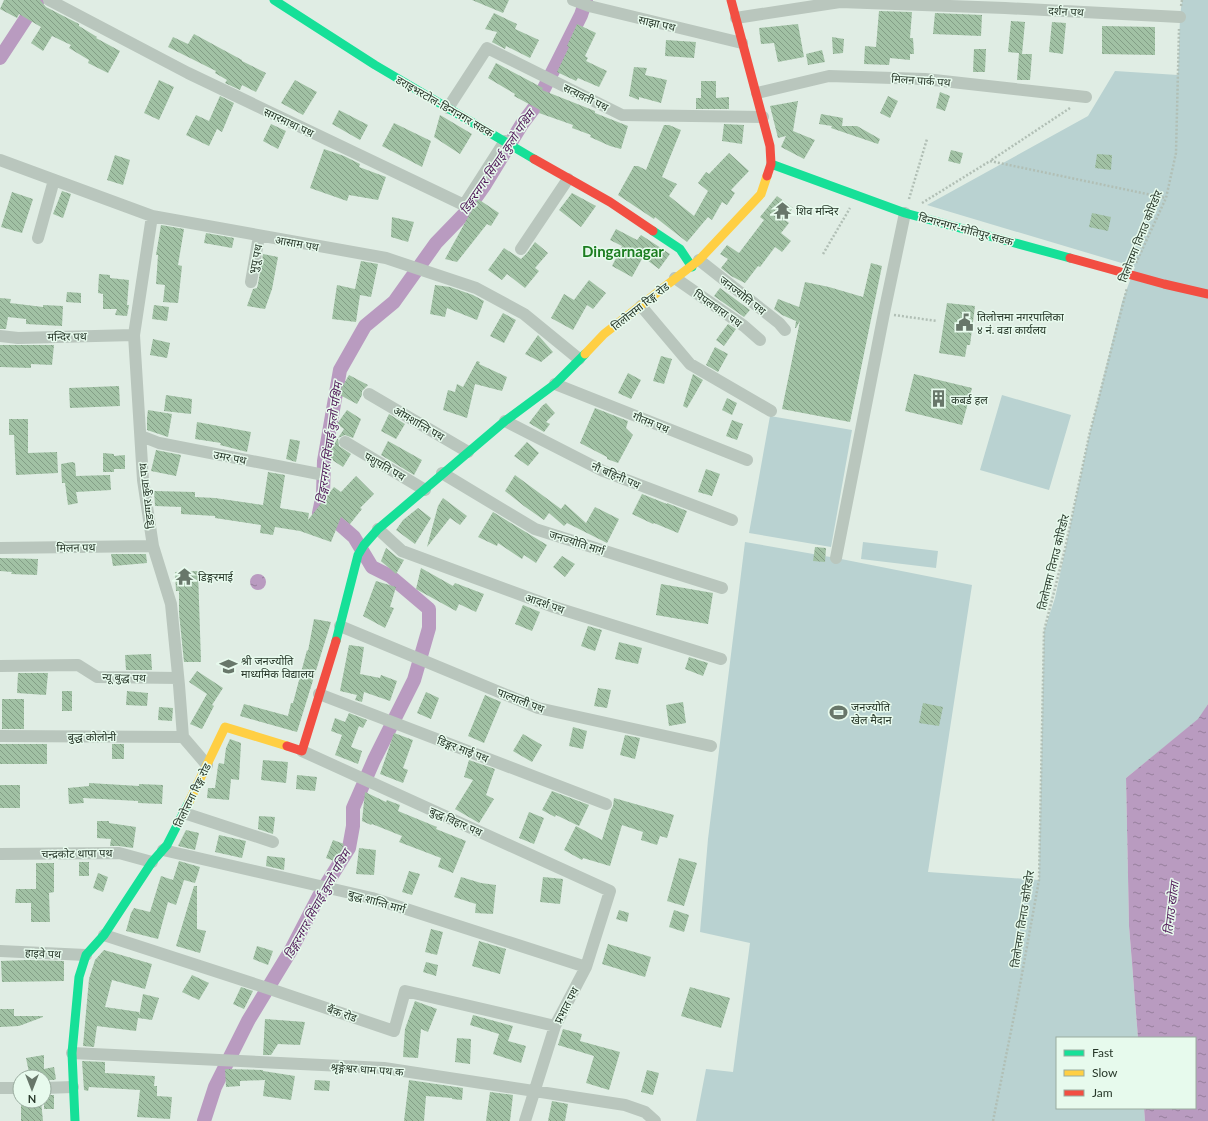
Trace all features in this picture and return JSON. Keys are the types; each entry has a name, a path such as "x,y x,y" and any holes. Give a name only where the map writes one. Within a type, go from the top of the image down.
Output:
{"street":[{"name":"सगरमाथा पथ","path":"49,0 188,74 464,205 509,144"},
{"name":"डराइभरटोल-डिन्गनगर सडक","path":"274,0 375,65 568,179 610,202 680,249 696,264"},
{"name":"तिलोत्तमा रिङ्ग रोड","path":"340,626 358,555 364,545 378,529 390,517 425,490 442,473 505,420 555,384 604,334 675,278 696,264 761,194 771,164 770,146 731,0"},
{"name":"दर्शन पथ","path":"736,18 840,1 1180,17"},
{"name":"साझा पथ","path":"580,3 742,43"},
{"name":"सत्यवती पथ","path":"448,108 486,48 622,115 763,117"},
{"name":"मिलन पार्क पथ","path":"757,93 829,76 925,79 1086,98"},
{"name":"आसाम पथ","path":"0,160 152,216 386,258 418,268 476,288 524,314 578,359"},
{"name":"डिन्गरनगर-मोतिपुर सडक","path":"771,164 905,213 1164,284 1208,294"},
{"path":"521,249 568,179"},
{"path":"38,238 54,180"},
{"path":"836,558 905,213"},
{"name":"डिङग्गर कुवा पथ","path":"152,216 134,335 143,480 153,546 171,604 183,737"},
{"name":"भुपू पथ","path":"251,282 259,236"},
{"name":"जनज्योति पथ","path":"696,264 779,323 785,330"},
{"name":"पिपलधारा पथ","path":"675,278 744,326 760,340"},
{"path":"641,306 690,364 771,411"},
{"name":"मन्दिर पथ","path":"0,336 18,338 134,335"},
{"name":"गौतम पथ","path":"555,384 747,460"},
{"name":"ओमशान्ति पथ","path":"369,394 468,452"},
{"name":"नौ बहिनी पथ","path":"505,420 603,471 732,520"},
{"name":"उमर पथ","path":"141,436 159,443 320,474"},
{"name":"पशुपति पथ","path":"345,442 425,490"},
{"name":"जनज्योति मार्ग","path":"442,473 535,529 722,588"},
{"name":"आदर्श पथ","path":"378,529 402,551 554,607 721,659"},
{"name":"मिलन पथ","path":"0,548 153,546"},
{"path":"302,751 340,626"},
{"name":"पाल्पाली पथ","path":"340,626 538,708 711,746"},
{"name":"न्यू बुद्ध पथ","path":"0,666 78,665 97,677 178,678"},
{"name":"डिङ्गर माई पथ","path":"320,694 606,804"},
{"name":"तिलोत्तमा रिङ्ग रोड","path":"75,1121 72,1053 80,978 86,955 104,935 152,862 163,850 184,813 225,726 302,751"},
{"name":"बुद्ध कोलोनी","path":"0,736 183,737"},
{"path":"183,737 207,765"},
{"name":"बुद्ध विहार पथ","path":"302,751 610,890"},
{"path":"184,813 273,842"},
{"name":"बुद्ध शान्ति मार्ग","path":"163,850 372,898 586,967"},
{"name":"चन्द्रकोट थापा पथ","path":"0,854 119,852 152,862"},
{"name":"प्रभात पथ","path":"525,1121 555,1026 586,967 610,890"},
{"name":"बैंक रोड","path":"104,935 394,1031 405,991 555,1026"},
{"name":"हाइवे पथ","path":"0,951 86,955"},
{"name":"श्रृङ्गेश्वर धाम पथ क","path":"72,1053 384,1068 625,1105 645,1112 655,1121"},
{"path":"52,1088 73,1087"},
{"path":"0,1088 12,1088"}],"path":[{"name":"तिलोत्तमा तिनाउ कोरिडोर","path":"993,1121 1039,880 1044,631 1066,549 1089,436 1122,302 1131,274 1166,198 1176,153 1180,17"},
{"path":"905,213 990,161 1086,98"},
{"path":"905,213 927,139"},
{"path":"990,161 1166,198"},
{"path":"823,254 857,195"},
{"path":"884,313 937,321"}],"shaded area":[{"path":"1182,0 1208,0 1208,704 1199,719 1126,778 1129,926 1138,1037 1056,1037 1056,1109 1144,1109 1145,1121 696,1121 706,1069 733,1072 750,943 700,932 708,839 745,542 836,558 972,585 928,872 1039,880 1044,631 1055,598 1089,436 1122,302 1135,267 927,205 1088,116 1115,71 1178,75"},
{"path":"1002,395 1071,415 1049,490 980,470"},
{"path":"770,416 852,430 831,547 749,533"},
{"path":"863,542 938,551 936,568 861,559"}],"water":[{"path":"258,574 264,576 266,582 264,588 258,590 252,588 250,582 252,576"},
{"name":"तिनाउ खोला","path":"1208,704 1208,1121 1145,1121 1144,1109 1196,1109 1196,1037 1138,1037 1129,926 1126,778 1198,719"}],"building":[{"path":"4,0 40,0 46,7 79,24 79,26 97,37 96,38 120,51 108,73 88,63 89,60 69,48 71,45 52,36 43,51 31,43 41,27 19,14 17,18 0,9"},
{"path":"472,0 509,0 503,13"},
{"path":"879,11 912,12 910,38 913,38 914,54 910,54 910,60 890,58 889,65 864,64 865,46 876,47"},
{"path":"494,13 517,24 515,29 539,40 530,58 506,46 505,49 492,42 497,32 485,29"},
{"path":"935,13 982,15 981,36 933,34"},
{"path":"1011,21 1025,22 1022,54 1032,54 1030,80 1017,80 1019,53 1008,52"},
{"path":"1052,22 1066,23 1063,54 1049,52"},
{"path":"577,24 596,33 585,56 588,58 586,61 607,71 599,87 578,78 576,81 557,72 569,47 567,46"},
{"path":"798,24 804,57 778,62 774,43 761,44 759,28"},
{"path":"1102,26 1155,27 1155,55 1102,54"},
{"path":"194,34 266,73 256,92 242,85 240,90 225,83 227,80 215,73 216,71 168,47 173,37 188,44"},
{"path":"832,37 844,39 843,53 833,54"},
{"path":"666,40 696,42 694,58 665,56"},
{"path":"974,49 986,49 985,72 973,72"},
{"path":"822,50 825,62 808,65 806,54"},
{"path":"496,63 543,88 542,90 628,126 621,149 610,146 590,137 591,135 572,128 573,125 539,113 540,110 514,96 515,94 488,78"},
{"path":"634,67 647,68 645,75 667,80 661,103 639,97 639,100 629,96"},
{"path":"159,80 174,87 159,120 144,113"},
{"path":"295,80 317,92 303,115 281,103"},
{"path":"701,81 716,81 716,98 729,97 729,109 696,109 696,98 701,98"},
{"path":"940,92 950,96 945,111 936,108"},
{"path":"220,96 234,103 222,132 217,129 209,146 186,135 196,115 209,121"},
{"path":"888,96 898,101 890,118 880,113"},
{"path":"798,101 793,131 815,140 804,159 781,147 786,136 778,138 770,106"},
{"path":"339,110 368,125 360,140 332,124"},
{"path":"821,114 843,118 842,126 857,126 880,139 878,144 831,128 832,126 819,124"},
{"path":"440,115 472,134 460,154 434,137"},
{"path":"394,123 431,141 422,167 382,146"},
{"path":"271,124 286,131 278,149 263,141"},
{"path":"724,124 744,125 742,144 722,141"},
{"path":"664,125 669,125 681,130 662,177 677,184 669,196 694,216 708,191 698,183 706,172 709,174 729,153 749,171 731,190 735,193 727,205 722,202 712,220 708,217 687,242 655,217 654,219 618,195 634,166 638,166 646,170"},
{"path":"324,149 344,156 360,164 359,167 386,177 378,200 349,195 347,201 310,188"},
{"path":"951,150 963,153 960,164 948,161"},
{"path":"1097,154 1112,155 1111,170 1095,168"},
{"path":"115,155 130,160 123,185 107,180"},
{"path":"62,191 71,194 63,218 53,214"},
{"path":"12,192 33,199 22,233 1,227"},
{"path":"572,193 596,206 581,227 559,210"},
{"path":"777,196 793,208 784,219 789,223 781,233 791,241 782,252 775,247 760,267 758,266 745,283 731,276 721,268 728,259 720,254 727,245 739,253 764,220 760,217"},
{"path":"478,199 499,213 491,226 487,224 457,262 445,259"},
{"path":"1092,213 1111,217 1108,231 1089,227"},
{"path":"392,217 414,222 408,242 391,237"},
{"path":"161,225 184,229 178,265 182,266 178,303 163,302 165,285 156,284 158,255 156,255"},
{"path":"616,229 637,240 641,235 670,254 659,269 643,257 632,277 612,266 622,246 610,240"},
{"path":"206,233 234,238 232,248 204,243"},
{"path":"535,242 548,253 535,268 539,271 525,288 507,274 502,280 488,270 504,248 521,259"},
{"path":"263,254 278,257 272,289 265,309 247,306 253,289 257,288"},
{"path":"361,261 378,264 371,297 360,295 356,322 332,319 337,285 355,289"},
{"path":"871,263 882,266 850,422 782,409 800,321 795,328 796,321 782,315 774,309 778,299 799,307 805,282 863,297"},
{"path":"99,274 110,275 110,278 129,280 127,305 129,305 127,316 115,315 117,309 103,309 103,294 98,293"},
{"path":"589,280 606,293 593,309 587,305 573,330 551,318 564,294 574,300"},
{"path":"435,285 450,287 473,295 484,301 477,320 447,308 445,317 430,314"},
{"path":"720,288 750,310 744,317 714,296"},
{"path":"67,292 81,293 81,303 66,302"},
{"path":"0,298 11,299 10,303 43,307 43,305 63,306 62,326 26,324 26,319 8,317 6,329 0,329"},
{"name":"तिलोत्तमा नगरपालिका ४ नं. वडा कार्यलय","path":"947,303 975,306 970,345 967,345 965,357 939,353"},
{"path":"154,305 169,307 167,321 152,319"},
{"path":"503,313 516,320 504,343 490,336"},
{"path":"728,324 736,329 724,346 716,340"},
{"path":"538,335 553,352 541,362 525,354"},
{"path":"153,339 170,343 167,358 150,355"},
{"path":"0,345 54,345 52,365 31,364 31,368 0,367"},
{"path":"715,347 728,354 718,372 706,365"},
{"path":"661,356 672,359 664,384 653,381"},
{"path":"477,361 480,362 479,364 507,377 502,391 475,384 467,418 443,410 448,390 455,392 457,384 463,387"},
{"path":"628,373 641,380 631,399 618,393"},
{"path":"693,374 703,380 687,408 683,406"},
{"name":"कबर्ड हल","path":"914,374 972,388 962,425 905,411"},
{"path":"349,375 368,385 362,391 362,395 357,404 338,394"},
{"path":"119,386 120,406 70,408 69,388"},
{"path":"166,395 192,399 191,414 164,411"},
{"path":"727,398 737,403 732,415 722,410"},
{"path":"546,403 555,413 546,422 550,424 544,432 529,423"},
{"path":"595,408 628,421 626,428 633,435 618,463 607,459 607,457 580,443"},
{"path":"148,410 172,414 168,437 147,430"},
{"path":"347,410 361,419 353,438 345,435 338,438 344,429 337,424"},
{"path":"389,414 405,424 396,439 381,431"},
{"path":"9,419 28,419 28,453 57,452 58,473 16,475 14,435 9,435"},
{"path":"732,420 743,424 737,440 726,436"},
{"path":"197,422 251,432 247,452 220,445 221,443 195,439"},
{"path":"338,438 339,446 351,454 343,467 326,456"},
{"path":"290,439 300,441 296,462 286,459"},
{"path":"388,441 422,460 414,475 381,455"},
{"path":"527,442 539,453 528,466 514,456"},
{"path":"156,450 181,455 176,476 151,471"},
{"path":"103,453 114,454 114,456 125,455 125,469 114,469 114,472 103,472"},
{"path":"72,462 75,463 76,476 110,475 111,490 76,492 78,503 68,505 65,483 62,483 61,464"},
{"path":"706,469 720,474 712,496 698,492"},
{"path":"268,472 285,475 280,508 309,513 308,520 334,487 341,492 356,476 374,494 360,508 362,509 350,524 341,517 331,542 300,531 275,527 273,535 260,533 261,525 215,518 215,516 181,514 181,507 155,506 154,491 195,492 195,497 215,498 263,505"},
{"path":"515,475 561,509 565,504 586,523 595,507 619,519 607,543 567,523 564,526 549,513 544,520 524,506 505,491"},
{"path":"642,494 687,511 678,533 654,523 653,524 632,514"},
{"path":"443,498 467,516 460,525 450,518 427,547 438,506"},
{"path":"418,508 431,518 415,544 396,530 403,520"},
{"path":"493,512 547,545 536,563 524,555 522,559 498,543 497,546 478,537"},
{"path":"815,547 826,548 825,562 813,561"},
{"path":"386,548 397,557 404,560 396,574 381,561"},
{"path":"111,554 146,554 147,563 113,566"},
{"path":"562,556 575,564 565,577 553,567"},
{"path":"0,558 38,559 37,575 11,574 12,572 0,571"},
{"path":"421,568 453,586 455,583 484,594 476,612 459,604 456,611 416,589"},
{"path":"198,571 201,662 184,662 179,613 179,591 176,591 175,572"},
{"path":"376,581 396,587 390,607 394,608 385,628 363,616"},
{"path":"661,584 713,593 708,624 656,615"},
{"path":"523,605 540,612 532,631 515,624"},
{"path":"314,619 331,622 297,732 240,716 244,704 288,716 291,703 293,703 307,650 308,651"},
{"path":"588,626 602,630 595,651 581,646"},
{"path":"619,642 642,648 638,664 615,659"},
{"path":"349,645 364,647 360,674 380,678 381,675 397,681 390,701 364,692 362,702 355,700 357,695 340,691"},
{"path":"151,654 152,670 126,670 125,655"},
{"path":"689,657 708,663 703,676 685,669"},
{"path":"197,671 223,688 212,705 214,706 202,729 190,724 207,694 189,682"},
{"path":"18,673 48,673 46,695 17,693"},
{"path":"598,688 611,690 607,708 594,706"},
{"path":"62,691 72,691 72,711 62,711"},
{"path":"127,691 148,693 147,706 126,705"},
{"path":"426,692 439,698 431,719 417,713"},
{"path":"485,695 501,702 484,743 468,736"},
{"path":"2,699 24,699 24,729 2,729"},
{"path":"683,702 686,723 669,726 666,705"},
{"path":"923,703 943,707 939,726 919,723"},
{"path":"159,707 173,708 172,721 158,720"},
{"path":"349,713 367,720 363,728 359,726 351,747 362,751 358,764 335,755 342,735 331,731 335,718 345,722"},
{"path":"573,727 587,731 583,749 569,746"},
{"path":"394,733 413,740 403,768 408,770 403,783 380,774"},
{"path":"523,734 542,745 532,762 513,751"},
{"path":"625,735 640,738 635,759 620,755"},
{"path":"230,739 241,743 239,780 231,779 229,800 207,798 208,788 215,788 218,766 219,763 224,764 226,748"},
{"path":"0,744 47,744 47,764 0,764"},
{"path":"112,744 124,744 124,759 112,759"},
{"path":"263,760 288,762 286,783 261,780"},
{"path":"469,760 495,769 486,795 494,799 479,823 455,809 473,780 464,777"},
{"path":"297,775 317,777 315,791 296,789"},
{"path":"89,783 139,786 139,784 163,785 162,804 83,798 84,803 69,804 68,788 89,786"},
{"path":"0,785 20,785 20,808 0,808"},
{"path":"552,791 589,805 579,826 556,815 555,817 542,810"},
{"path":"365,792 386,802 387,800 400,805 398,811 466,841 453,873 438,867 441,858 399,842 402,836 362,821"},
{"path":"614,798 674,815 667,838 660,836 657,845 641,840 643,832 622,825 610,866 583,858 582,860 564,850 576,826 602,840 613,806"},
{"path":"529,812 544,818 534,844 519,838"},
{"path":"259,816 275,817 273,834 258,829"},
{"path":"97,821 109,821 109,823 136,827 133,848 110,846 111,839 97,838"},
{"path":"186,830 199,833 195,850 178,846"},
{"path":"219,835 246,841 242,858 215,852"},
{"path":"333,840 344,844 337,862 326,858"},
{"path":"359,848 376,850 374,875 356,874"},
{"path":"267,856 285,858 284,870 266,866"},
{"path":"679,858 697,863 684,906 667,901"},
{"path":"179,861 200,867 195,883 184,880 176,905 168,902 158,939 126,931 134,908 150,912 161,876 173,880"},
{"path":"79,862 89,862 89,876 79,876"},
{"path":"36,863 54,863 54,892 49,893 50,922 31,922 31,903 15,903 16,889 36,889"},
{"path":"409,871 420,874 412,895 402,892"},
{"path":"98,873 108,877 103,892 93,888"},
{"path":"461,877 481,883 496,885 493,914 475,913 476,904 454,897"},
{"path":"543,877 563,879 560,904 540,902"},
{"path":"194,886 197,886 197,929 206,931 200,953 176,946"},
{"path":"619,910 629,913 627,922 616,919"},
{"path":"674,910 689,915 684,932 669,927"},
{"path":"431,929 443,932 437,955 425,952"},
{"path":"479,941 506,949 500,974 472,966"},
{"path":"608,944 651,957 645,977 602,964"},
{"path":"257,946 273,951 268,965 253,959"},
{"path":"104,950 152,964 145,989 112,980 105,1007 139,1012 139,1016 143,994 159,998 152,1020 138,1018 136,1031 97,1026 94,1047 83,1046 89,979 95,960"},
{"path":"1,961 64,961 64,981 2,982"},
{"path":"426,962 438,965 436,976 423,972"},
{"path":"192,975 209,983 199,1000 182,992"},
{"path":"241,987 253,991 244,1009 233,1004"},
{"path":"690,987 730,998 721,1028 681,1016"},
{"path":"415,1001 437,1009 428,1032 421,1029 418,1058 403,1057 405,1029"},
{"path":"0,1009 14,1009 14,1016 43,1017 19,1026 0,1027"},
{"path":"473,1015 513,1026 508,1041 526,1046 521,1063 493,1054 499,1034 470,1025"},
{"path":"265,1019 305,1022 300,1045 278,1044 271,1055 263,1055"},
{"path":"563,1029 582,1034 580,1041 620,1052 609,1090 586,1083 594,1056 558,1045"},
{"path":"457,1038 471,1039 470,1064 455,1062"},
{"path":"44,1055 44,1069 28,1069 26,1058"},
{"path":"82,1061 105,1062 105,1073 155,1076 154,1086 157,1086 157,1096 172,1097 170,1119 137,1117 140,1090 89,1087 88,1091 84,1090"},
{"path":"54,1067 56,1079 52,1080 52,1069 44,1069"},
{"path":"225,1069 263,1070 295,1076 291,1100 263,1096 265,1080 240,1081 240,1086 226,1087"},
{"path":"647,1070 659,1073 653,1095 641,1092"},
{"path":"315,1080 330,1081 329,1091 314,1090"},
{"path":"409,1080 463,1088 462,1100 426,1096 424,1121 404,1121"},
{"path":"490,1092 513,1095 510,1121 486,1121"},
{"path":"52,1095 54,1095 54,1109 52,1109"},
{"path":"552,1101 568,1104 565,1121 548,1121"},
{"path":"21,1109 42,1109 43,1121 21,1121"}],"waterway":[{"path":"0,58 38,0"},
{"name":"डिङ्गरनगर सिंचाई कुलो पश्चिम","path":"204,1121 215,1087 248,1021 291,950 319,896 349,848 353,826 353,808 374,760 414,680 429,628 429,609 390,576 372,567 354,537 337,522 319,513 323,494 324,461 340,370 365,326 394,302 436,243 465,213 484,186 522,124 534,108 581,15 586,0"}],"traffic: fast":[{"path":"274,0 375,65 534,159"},
{"path":"771,164 905,213 1070,258"},
{"path":"653,231 680,249 692,267"},
{"path":"336,641 358,555 364,545 378,529 505,421 555,384 585,354"},
{"path":"75,1121 72,1053 79,977 86,955 104,935 152,862 167,845 189,802"}],"traffic: slow":[{"path":"585,354 604,334 699,260 761,194 767,176"},
{"path":"189,802 225,727 287,746"}],"traffic: jam":[{"path":"731,0 770,146 771,164 767,176"},
{"path":"534,159 610,202 653,231"},
{"path":"1070,258 1164,284 1208,294"},
{"path":"287,746 302,751 336,641"}],"place":[{"name":"शिव मन्दिर","path":"783,210"},
{"name":"तिलोत्तमा नगरपालिका ४ नं. वडा कार्यलय","path":"964,322"},
{"name":"कबर्ड हल","path":"938,399"},
{"name":"डिङ्गरमाई","path":"185,576"},
{"name":"श्री जनज्योति माध्यमिक विद्यालय","path":"228,666"},
{"name":"जनज्योति खेल मैदान","path":"838,712"}],"district":[{"name":"Dingarnagar","path":"623,251"}]}
